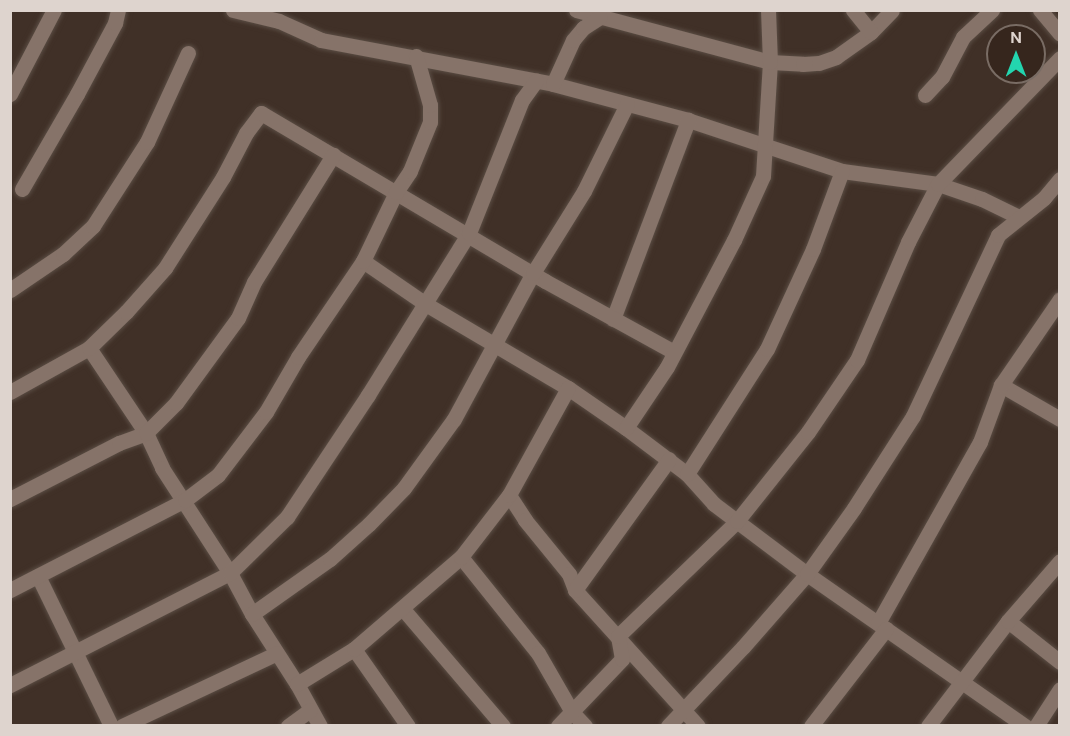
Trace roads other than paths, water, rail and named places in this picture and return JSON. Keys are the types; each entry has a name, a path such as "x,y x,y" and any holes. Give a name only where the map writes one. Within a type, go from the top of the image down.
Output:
{"street":[{"path":"10,93 54,10"},
{"path":"22,189 77,94 115,23 118,10"},
{"path":"233,10 279,21 321,40 416,56 553,84 688,120 842,171 938,184 982,199 1018,217"},
{"path":"576,10 770,62 819,63 836,57 871,33 892,10"},
{"path":"626,428 667,367 734,240 763,176 770,62 768,10"},
{"path":"853,10 871,33"},
{"path":"925,95 942,76 963,37 992,10"},
{"path":"1040,10 1059,34"},
{"path":"553,84 573,40 583,28 600,17"},
{"path":"10,290 63,254 93,226 147,142 188,53"},
{"path":"10,590 185,500 218,475 266,412 298,357 363,261 396,192 410,171 430,122 430,105 416,56"},
{"path":"618,636 737,522 808,432 856,360 908,242 938,184 1059,58"},
{"path":"10,685 230,573 287,517 368,395 469,233 522,100 536,81"},
{"path":"252,614 330,559 369,525 404,488 454,420 533,273 584,191 627,104"},
{"path":"10,392 89,348 126,312 165,268 261,112 469,233 533,273 674,352"},
{"path":"613,319 688,120"},
{"path":"10,499 119,443 146,433 176,403 238,318 254,282 333,155"},
{"path":"687,474 767,349 813,249 842,171"},
{"path":"668,726 743,647 807,574 854,508 912,416 998,235 1044,198 1059,179"},
{"path":"363,261 424,303 568,387 669,459 687,474 714,504 807,574 964,681 1025,726"},
{"path":"811,726 882,626 980,442 1001,385 1059,299"},
{"path":"89,348 146,433 162,468 185,500 230,573 252,614 297,684 320,726"},
{"path":"1001,385 1059,418"},
{"path":"297,684 354,649 461,557 509,495 568,387"},
{"path":"575,590 669,459"},
{"path":"509,495 525,520 569,574 575,590 698,726"},
{"path":"461,557 538,653 572,712 585,726"},
{"path":"927,726 964,681 1008,621 1059,561"},
{"path":"38,576 77,652 111,726"},
{"path":"403,609 503,726"},
{"path":"1008,621 1059,662"},
{"path":"558,726 622,659 618,636"},
{"path":"354,649 408,726"},
{"path":"122,726 277,653"},
{"path":"1036,726 1059,689"},
{"path":"288,726 310,710"}]}
